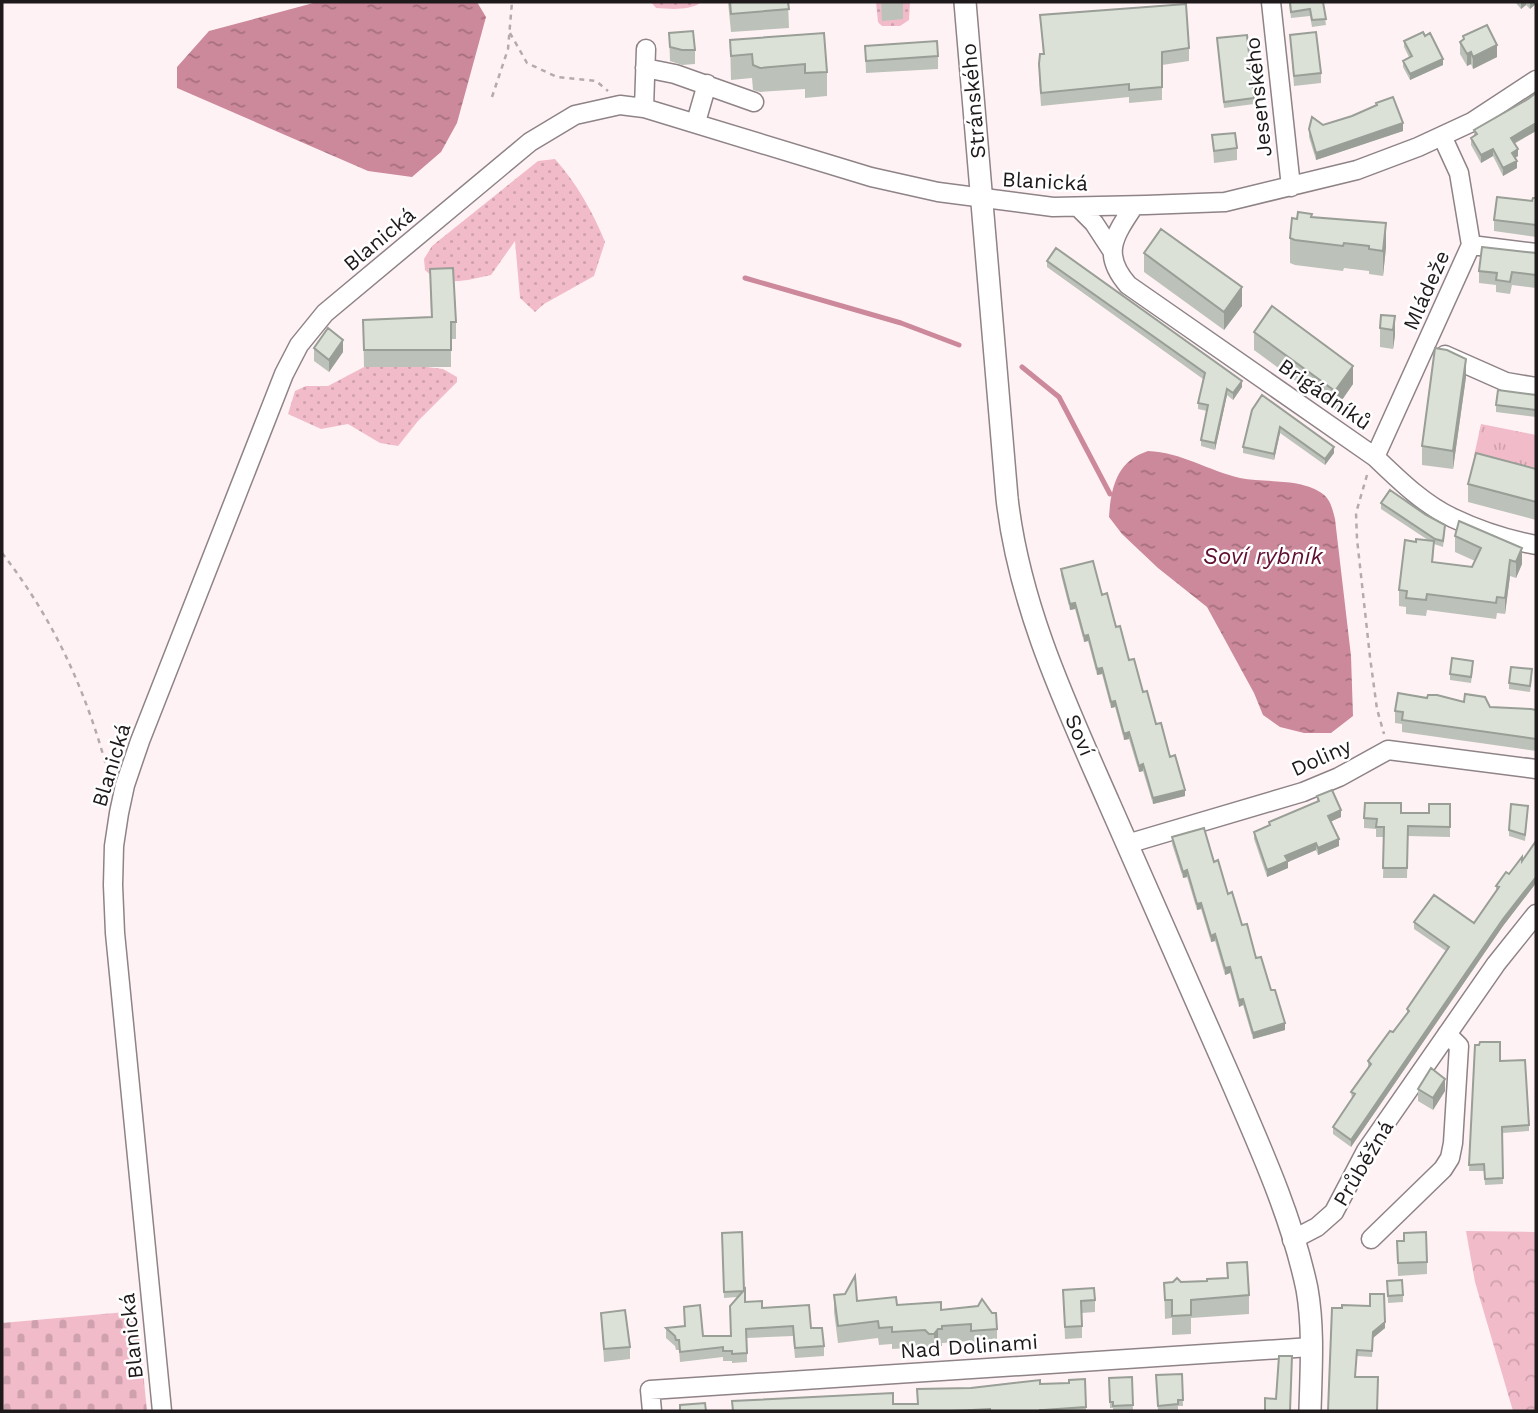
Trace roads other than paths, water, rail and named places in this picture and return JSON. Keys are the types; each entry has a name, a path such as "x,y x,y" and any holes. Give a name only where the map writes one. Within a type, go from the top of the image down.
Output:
{"main road":[{"name":"Stránského","path":"965,2 982,200"},
{"name":"Soví","path":"982,200 1007,498 1018,568 1028,603 1072,717 1279,1195 1292,1240"},
{"path":"1292,1240 1307,1290 1311,1347 1310,1411"}],"street":[{"name":"Jesenského","path":"1271,2 1291,187"},
{"path":"636,107 645,68 646,49"},
{"path":"645,68 675,74 754,102"},
{"name":"Blanická","path":"162,1411 116,946 114,846 125,785 140,741 284,374 299,345 325,313 530,142 575,115 600,108 636,107 696,122 871,177 982,200 1053,208 1134,206 1225,202 1357,170 1472,122 1536,80"},
{"path":"696,122 707,84"},
{"name":"Mládeže","path":"1375,457 1471,245 1459,173 1442,136"},
{"path":"1111,249 1134,206"},
{"name":"Brigádníků","path":"1078,207 1094,223 1111,249 1119,274 1139,293 1375,457 1409,489 1451,518 1536,545"},
{"path":"1471,245 1536,253"},
{"path":"1426,346 1497,379 1536,387"},
{"name":"Doliny","path":"1127,844 1303,792 1339,777 1388,750 1536,769"},
{"name":"Průběžná","path":"1292,1240 1317,1227 1334,1212 1366,1151 1496,964 1536,914"},
{"path":"1371,1239 1443,1169 1450,1158 1458,1046 1447,1034"},
{"name":"Nad Dolinami","path":"652,1411 650,1390 1311,1347"}],"water":[{"path":"317,2 477,2 486,17 457,123 441,152 412,177 368,171 177,88 177,67 209,31"},
{"name":"Soví rybník","path":"1148,451 1183,458 1240,478 1302,485 1320,492 1328,500 1335,519 1351,656 1353,716 1331,733 1304,733 1280,727 1263,715 1254,693 1207,607 1158,568 1122,534 1109,517 1118,476 1129,461"}],"waterway":[{"path":"745,278 901,323 959,345"},
{"path":"1022,367 1059,397 1110,494"}]}
